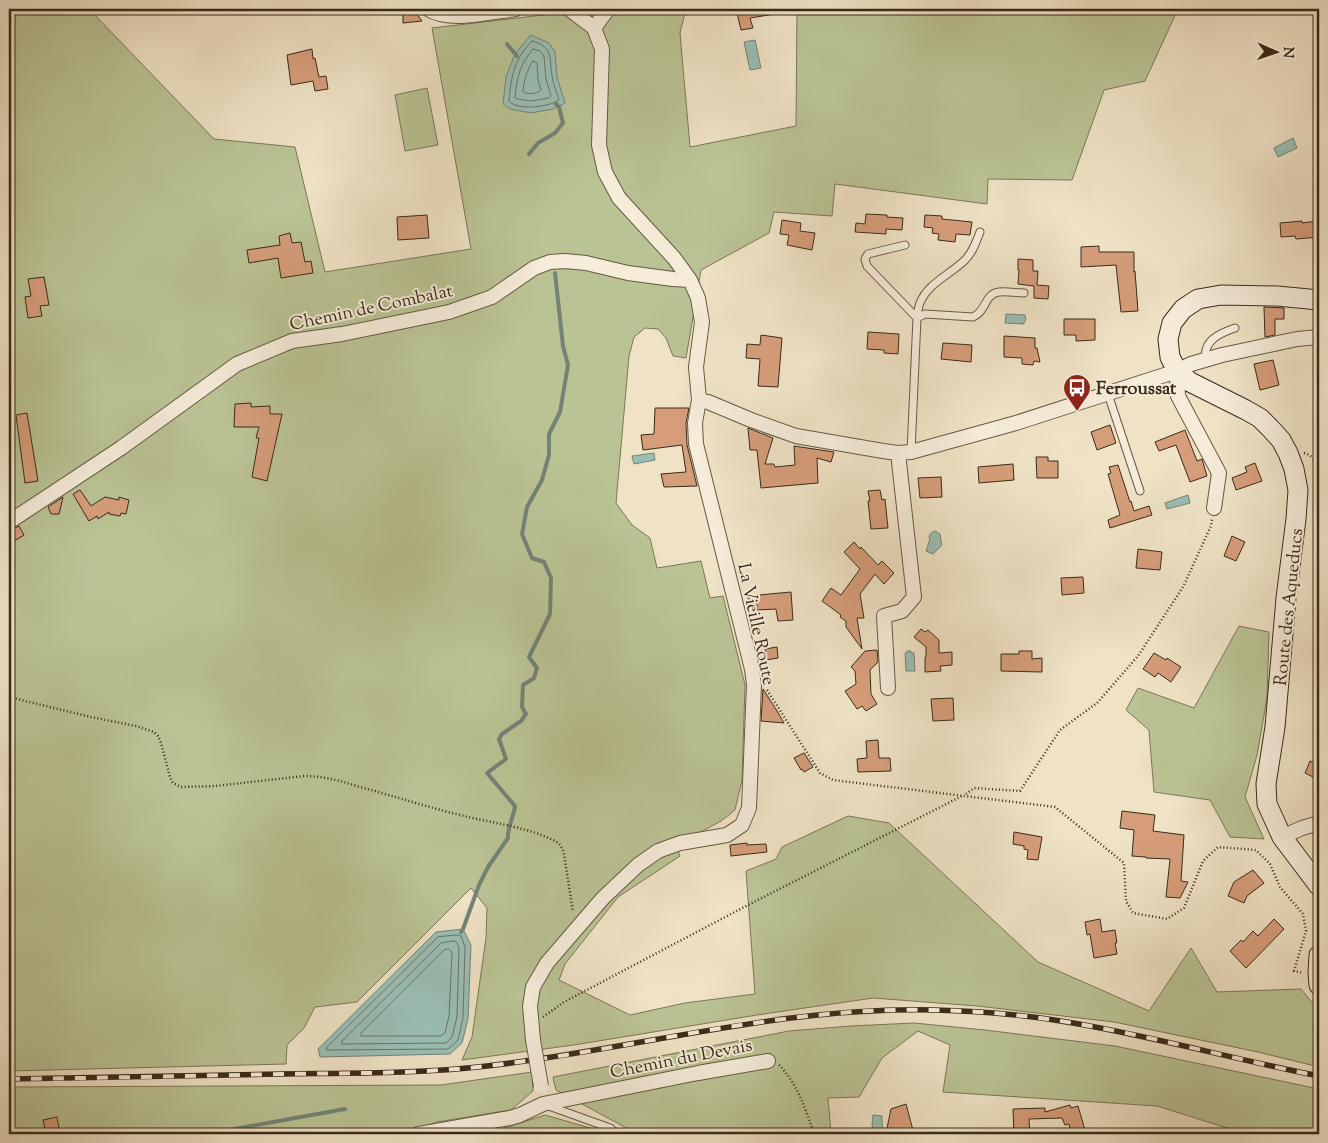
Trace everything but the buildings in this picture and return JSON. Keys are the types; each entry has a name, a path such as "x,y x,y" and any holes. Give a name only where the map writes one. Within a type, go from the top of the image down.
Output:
{"main road":[{"path":"1177,371 1170,357 1168,339 1172,323 1183,309 1198,299 1221,295 1277,296 1319,300"},
{"name":"Route des Aqueducs","path":"1177,371 1190,382 1260,418 1280,440 1288,453 1294,469 1298,490 1296,519 1286,598 1275,727 1266,784 1267,804 1282,837 1319,886"},
{"path":"1319,955 1319,982"}],"street":[{"path":"428,9 447,15 462,16 516,9"},
{"path":"569,9 594,28 608,9"},
{"name":"La Vieille Route","path":"543,1104 531,1025 530,1006 533,987 547,963 603,898 638,865 658,851 680,843 728,836 742,825 749,808 754,685 752,669 696,444 699,400 696,367 702,322 698,298 690,280 674,258 619,198 606,172 599,145 602,49 594,28"},
{"name":"Chemin de Combalat","path":"9,522 121,448 237,364 292,341 342,334 449,312 492,297 534,268 550,262 586,263 628,273 690,280"},
{"path":"699,400 796,436 905,452 1016,423 1177,371 1191,364 1297,339 1319,337"},
{"path":"1177,371 1178,396 1219,473 1214,508"},
{"path":"888,688 884,616 902,611 914,597 905,452"},
{"path":"1282,837 1319,823"},
{"name":"Chemin du Devais","path":"543,1104 768,1061"},
{"path":"419,1134 496,1121 520,1115 543,1104"}],"lane":[{"path":"905,452 918,304 930,288 966,259 973,250 980,232"},
{"path":"905,245 868,254 865,259 867,266 917,318"},
{"path":"917,318 925,314 974,317 980,314 987,300 998,292 1024,293"},
{"path":"1206,360 1205,350 1213,339 1235,328"},
{"path":"1108,394 1140,491"},
{"path":"543,1104 610,1128 617,1134"}],"path":[{"path":"531,1025 564,1002 748,905 964,795 974,788 1020,791 1060,730 1097,703 1138,656 1183,588 1211,526 1214,508"},
{"path":"754,685 766,689 820,773 833,780 1055,806 1124,863 1126,901 1133,913 1166,919 1184,908 1202,861 1218,847 1256,850 1270,864 1280,887 1303,914 1306,932 1294,971 1319,982"},
{"path":"9,696 90,718 136,726 154,732 158,736 170,777 173,783 181,788 319,776 461,815 510,825 555,841 561,845 564,854 575,931"},
{"name":"Chemin du Devais","path":"768,1061 779,1065 787,1073 808,1115 814,1134"}],"green space":[{"path":"9,9 90,10 214,139 295,147 325,272 471,249 432,28 594,9 686,9 680,33 690,147 796,126 797,9 1178,9 1145,81 1104,90 1072,180 988,179 987,204 835,184 832,216 774,212 769,233 701,270 686,358 673,356 666,338 658,329 645,328 634,337 629,356 616,503 632,525 650,538 657,568 701,561 710,598 723,596 745,685 742,780 735,810 721,821 699,833 673,838 680,856 618,897 565,964 559,980 630,1015 685,1003 755,994 746,871 776,859 782,847 848,816 889,823 1038,962 1149,1011 1191,948 1217,992 1301,989 1319,1011 1319,1067 1258,1052 1114,1022 977,1006 873,998 574,1045 462,1060 472,1037 486,938 487,908 471,888 357,1002 315,1007 304,1028 287,1045 286,1064 9,1071"},
{"path":"427,88 438,145 405,151 395,95"},
{"path":"1239,626 1269,632 1267,698 1257,755 1245,797 1264,839 1230,837 1210,800 1154,792 1149,730 1126,710 1138,688 1194,708"},
{"path":"914,1023 1115,1046 1319,1089 1319,1134 1246,1134 1157,1106 943,1092 950,1045 918,1031 882,1058 859,1097 828,1098 831,1134 497,1134 498,1130 545,1115 608,1133 632,1131 556,1090 553,1077 789,1031"},
{"path":"532,1072 533,1091 511,1110 437,1122 402,1134 9,1134 9,1087 441,1085"}],"water":[{"path":"531,35 549,43 555,52 557,77 565,103 553,109 531,113 510,109 503,104 506,77 515,54"},
{"path":"755,40 761,68 750,70 744,42"},
{"path":"1293,138 1297,148 1278,157 1274,148"},
{"path":"1006,314 1025,315 1026,320 1024,324 1005,323"},
{"path":"654,453 655,460 634,464 632,456"},
{"path":"1188,495 1190,503 1167,509 1165,503"},
{"path":"935,531 940,534 942,545 933,554 926,551 929,537"},
{"path":"907,651 914,653 915,671 906,671 905,653"},
{"path":"463,929 471,945 468,1019 462,1043 450,1054 320,1057 318,1049 436,932"},
{"path":"873,1115 882,1116 885,1134 875,1134 872,1126"}],"waterway":[{"path":"507,44 517,56"},
{"path":"529,154 538,143 555,133 563,123 559,107 556,104"},
{"path":"461,932 479,885 488,867 508,838 515,806 487,773 506,759 499,739 502,734 521,721 526,714 522,707 523,685 534,678 537,668 529,657 550,614 551,578 544,562 532,558 522,534 527,507 542,480 549,455 549,434 560,412 568,365 563,346 555,273"},
{"path":"207,1134 345,1109"}],"railway":[{"path":"9,1079 384,1073 461,1069 543,1059 765,1021 877,1011 934,1010 1004,1014 1073,1023 1319,1076"}],"place":[{"name":"Ferroussat","path":"1077,412"}]}
